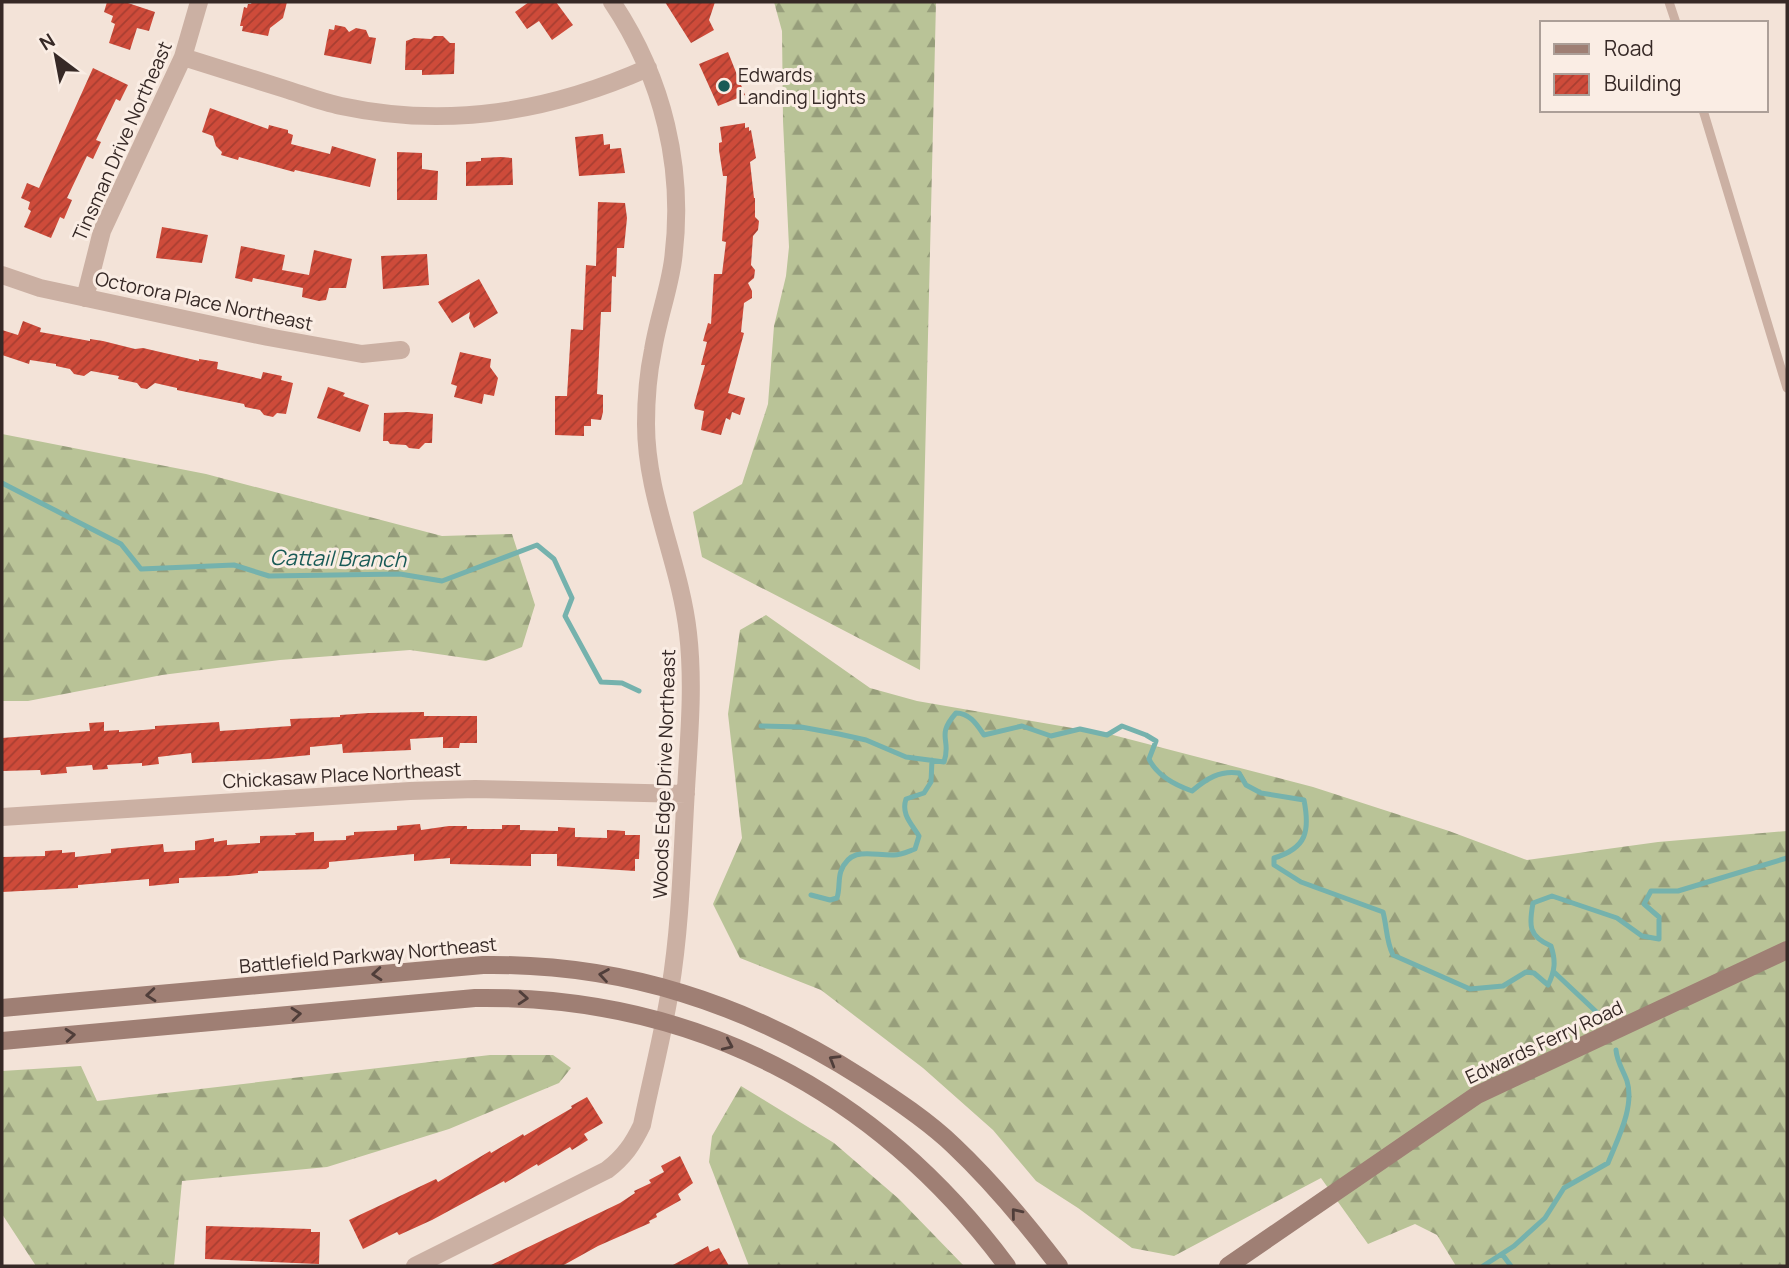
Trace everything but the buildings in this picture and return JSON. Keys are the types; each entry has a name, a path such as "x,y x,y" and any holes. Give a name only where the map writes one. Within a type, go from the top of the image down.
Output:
{"main road":[{"name":"Edwards Ferry Road","path":"1228,1266 1477,1095 1787,950"},
{"name":"Battlefield Parkway Northeast","path":"2,1008 516,964 563,969 670,989 712,1001 778,1029 814,1048 891,1097 960,1152 1009,1205 1059,1266"},
{"path":"2,1041 475,998 516,997 615,1009 706,1035 798,1077 845,1106 929,1175 1007,1266"}],"street":[{"name":"Tinsman Drive Northeast","path":"85,298 102,231 183,57 199,2"},
{"name":"Woods Edge Drive Northeast","path":"423,1265 607,1170 623,1158 642,1125 670,989 681,908 691,706 688,632 681,590 656,503 649,466 646,427 647,389 653,348 673,261 676,182 660,101 648,68 626,23 612,2"},
{"path":"183,57 339,106 380,113 425,116 468,116 512,111 589,90 648,68"},
{"name":"Octorora Place Northeast","path":"2,275 40,288 85,298 362,354 401,350"},
{"name":"Chickasaw Place Northeast","path":"2,817 410,791 475,789 686,794"}],"lane":[{"path":"1669,2 1675,21"},
{"path":"1704,112 1787,388"}],"green space":[{"path":"774,2 936,2 920,670 702,557 693,512 742,484 768,404 774,326 786,276 789,247 782,31"},
{"path":"2,434 206,474 442,536 512,534 535,605 522,647 486,661 410,650 280,660 162,675 28,701 2,701"},
{"path":"766,615 870,688 917,701 1113,735 1313,787 1449,831 1527,860 1658,842 1787,831 1787,1266 1456,1266 1437,1235 1415,1224 1368,1244 1321,1178 1174,1256 1132,1248 1036,1181 993,1130 923,1068 821,990 740,958 713,904 742,838 728,714 740,630"},
{"path":"490,1055 553,1055 571,1068 559,1083 449,1129 327,1167 182,1181 174,1266 36,1266 2,1214 2,1071 81,1066 97,1101"},
{"path":"741,1086 834,1143 899,1199 964,1266 749,1266 709,1162 712,1136"}],"waterway":[{"name":"Cattail Branch","path":"2,483 121,544 141,569 234,565 269,576 400,574 442,581 537,545 554,559 572,598 565,616 601,682 622,683 639,691"},
{"name":"Cattail Branch","path":"761,726 801,727 839,734 866,740 906,757 944,762 946,728 956,713 969,717 984,735 1022,726 1051,736 1080,729 1107,735 1122,726 1156,741 1149,759 1152,765 1167,779 1186,789 1192,791 1208,779 1232,772 1239,773 1246,785 1261,793 1304,800 1304,837 1293,849 1274,858 1274,865 1301,882 1383,912 1393,955 1470,989 1503,986 1526,972 1534,973 1548,985 1554,956 1551,946 1538,938 1532,929 1533,903 1552,896 1617,918 1642,936 1659,939 1659,917 1644,904 1651,891 1678,891 1787,858"},
{"path":"811,895 830,900 837,898 841,871 845,863 857,855 897,855 915,849 919,836 908,818 905,804 906,799 924,793 931,782 932,760"},
{"path":"1554,972 1605,1020"},
{"path":"1483,1266 1514,1246 1545,1218 1564,1188 1608,1163 1624,1123 1629,1102 1627,1081 1616,1050"},
{"path":"1502,1254 1511,1266"}],"place":[{"name":"Edwards Landing Lights","path":"724,86"}]}
